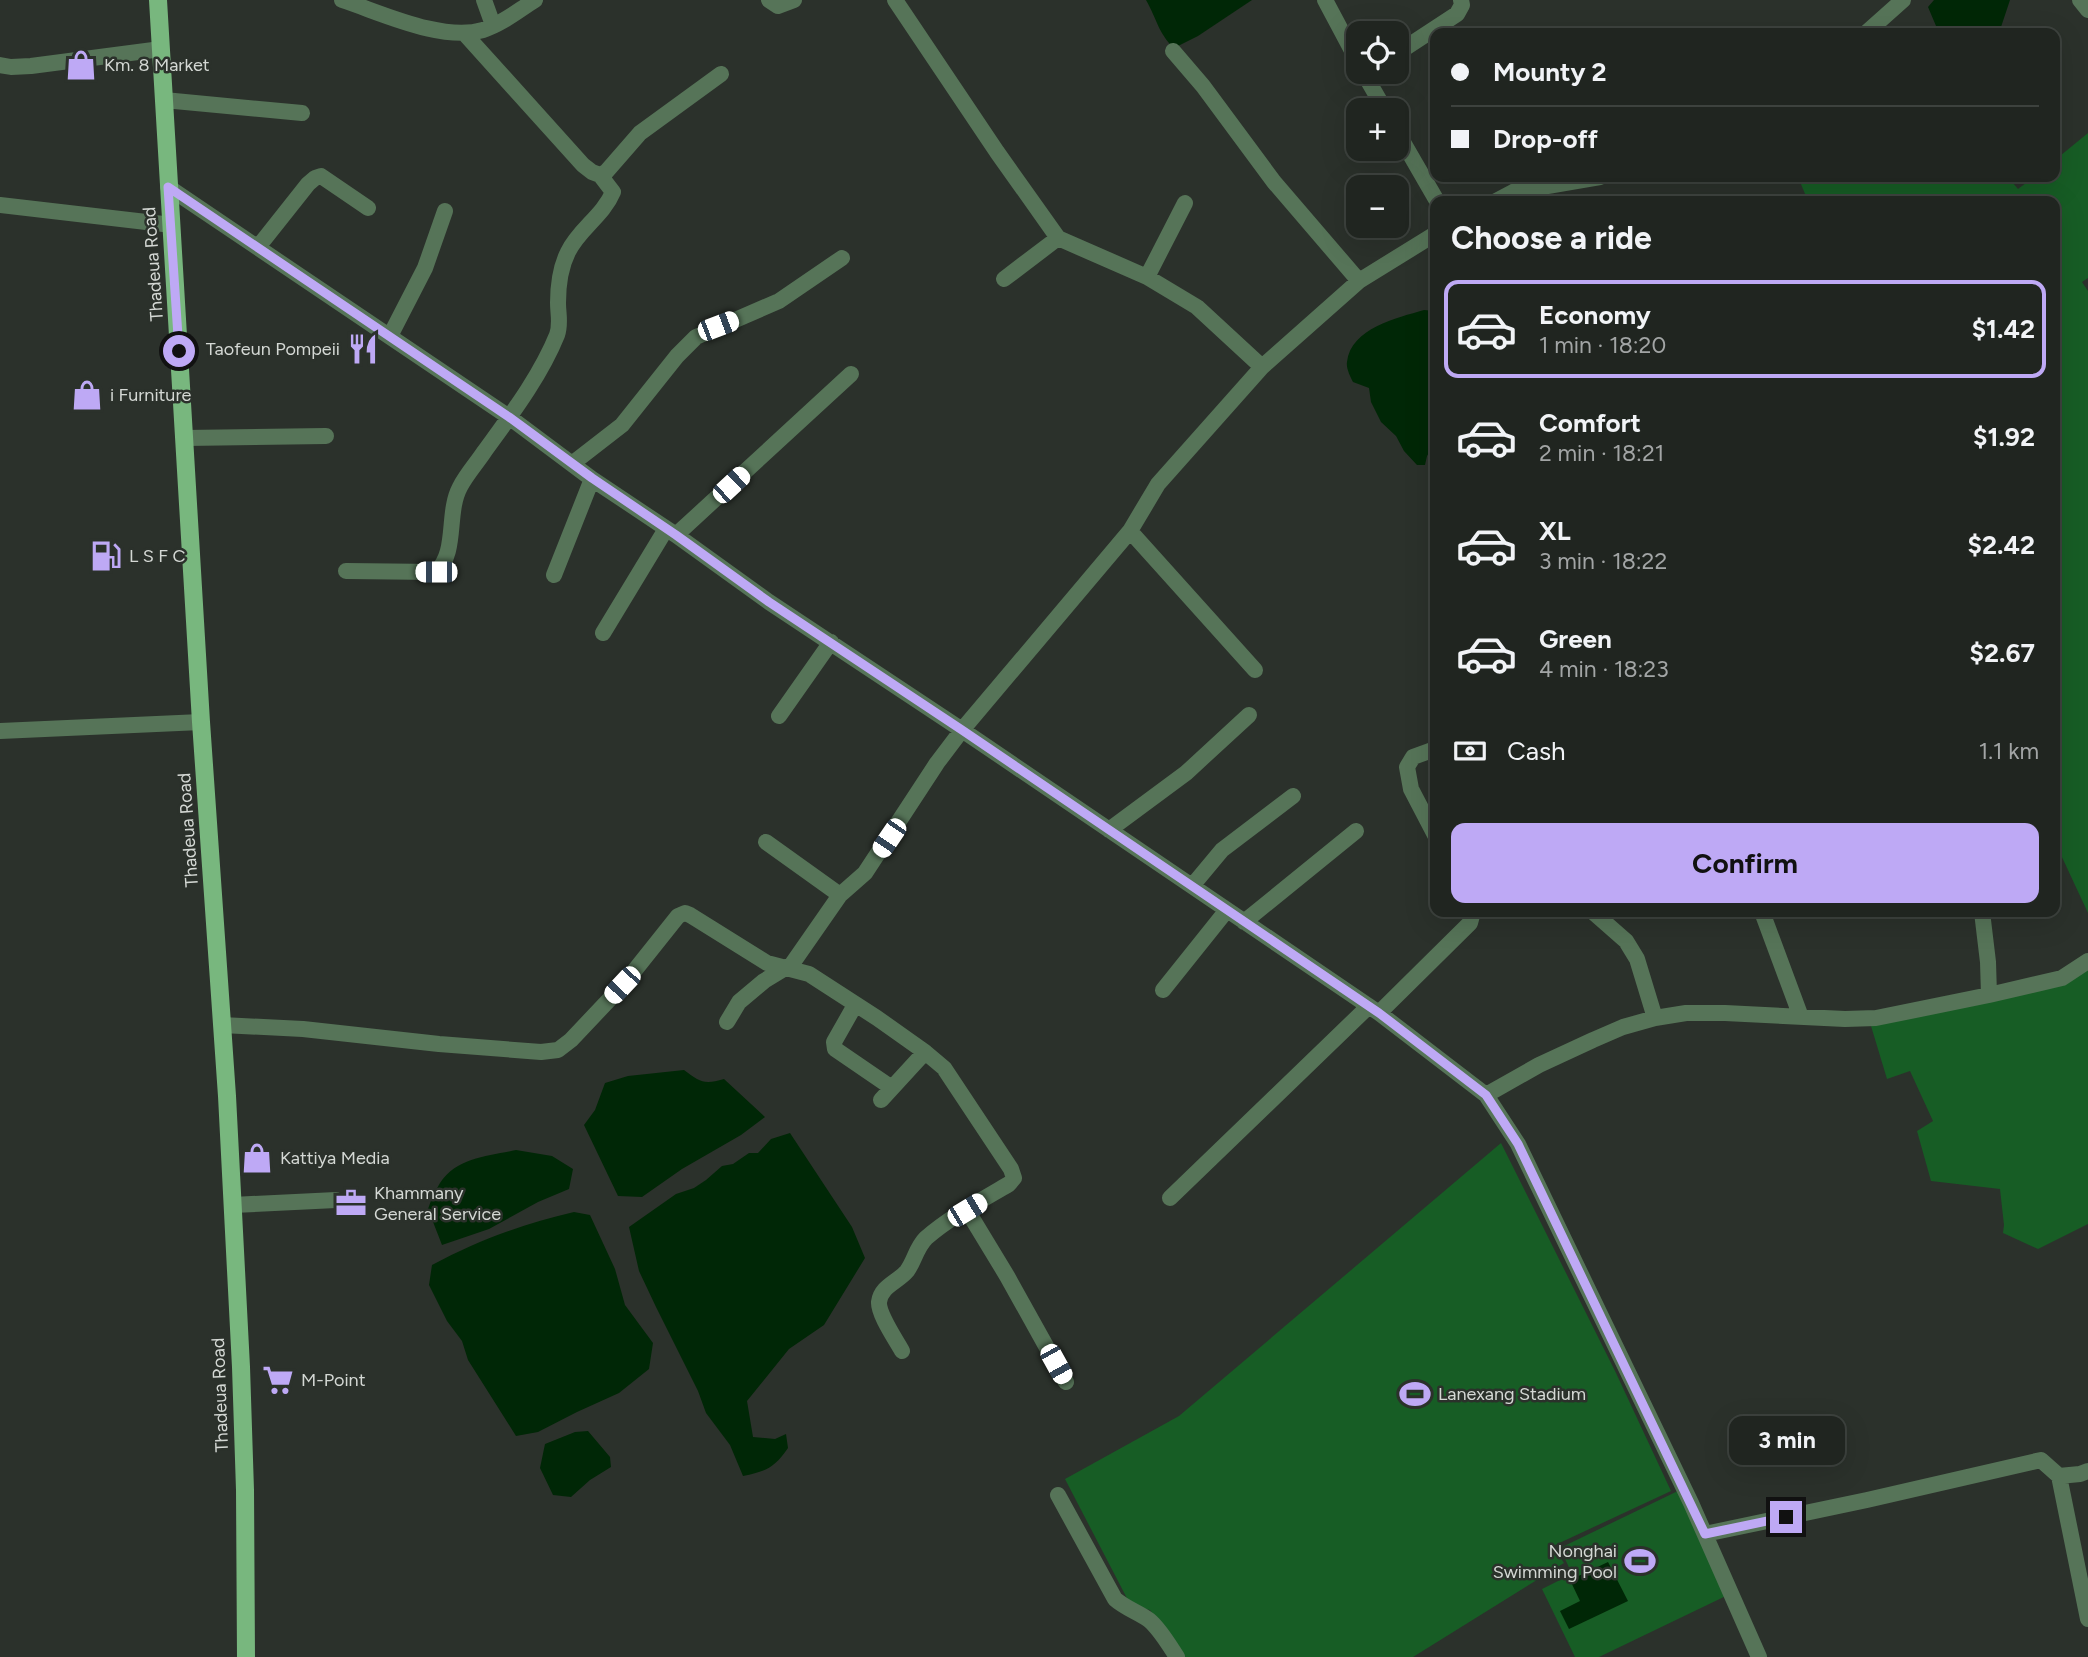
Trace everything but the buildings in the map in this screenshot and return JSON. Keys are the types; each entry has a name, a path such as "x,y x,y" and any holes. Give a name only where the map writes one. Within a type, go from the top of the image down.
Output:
{"main road":[{"name":"Thadeua Road","path":"158,0 233,1205 245,1490 246,1657"}],"street":[{"path":"342,0 430,30 464,33 485,29 535,0"},
{"path":"484,0 493,25"},
{"path":"769,0 778,6 794,0"},
{"path":"895,0 1058,238 1147,277 1197,307 1262,366"},
{"path":"1325,0 1346,38"},
{"path":"1436,28 1457,14 1462,5 1461,0"},
{"path":"1872,28 1903,0"},
{"path":"2080,0 2088,10"},
{"path":"1409,45 1430,32"},
{"path":"464,33 583,165 600,174 606,172 640,133 721,74"},
{"path":"0,65 31,66 161,49"},
{"path":"1173,51 1203,86 1274,182 1359,281"},
{"path":"164,100 302,113"},
{"path":"1409,153 1434,196"},
{"path":"346,571 436,572 443,566 447,557 454,502 460,486 509,417 557,334 560,323 559,277 568,251 609,202 612,192 600,174"},
{"path":"258,247 315,178 321,176 368,208"},
{"path":"1520,196 1579,182"},
{"path":"168,187 509,417 769,602 1374,1009 1486,1095 1518,1144 1705,1534 1759,1657"},
{"path":"1147,277 1185,203"},
{"path":"0,205 172,225"},
{"path":"390,335 425,268 445,211"},
{"path":"727,1022 739,1002 764,981 792,964 840,895 865,873 937,763 962,730 1129,531 1158,484 1262,366 1359,281 1430,237"},
{"path":"1004,279 1058,238"},
{"path":"573,463 622,425 677,356 696,337 779,301 842,258"},
{"path":"603,633 671,532 851,374"},
{"path":"185,438 326,436"},
{"path":"554,575 592,478"},
{"path":"1129,531 1255,670"},
{"path":"779,716 831,642"},
{"path":"1109,830 1186,773 1249,715"},
{"path":"0,731 201,722"},
{"path":"1430,751 1413,757 1407,767 1411,789 1430,825"},
{"path":"1192,886 1222,850 1293,796"},
{"path":"1244,922 1356,831"},
{"path":"766,842 840,895"},
{"path":"1163,990 1227,910"},
{"path":"222,1025 303,1029 541,1052 558,1050 571,1040 622,985 673,922 685,913 691,915 767,963 809,974 925,1052 944,1068 1011,1169 1014,1178 1009,1184 926,1238 906,1272 883,1291 879,1309 902,1352"},
{"path":"1170,1198 1470,923 1472,917"},
{"path":"1599,917 1626,941 1637,960 1655,1018"},
{"path":"1764,917 1801,1017"},
{"path":"1983,917 1989,995"},
{"path":"1486,1095 1539,1065 1592,1040 1655,1018 1686,1013 1845,1020 1876,1018 2062,978 2088,961"},
{"path":"855,1005 834,1042 835,1049 887,1094 925,1052"},
{"path":"233,1205 336,1200"},
{"path":"967,1210 1066,1382"},
{"path":"1705,1534 2041,1460 2059,1476 2088,1619"},
{"path":"2059,1476 2088,1471"},
{"path":"1058,1495 1115,1599 1153,1623 1177,1657"}],"shaded area":[{"path":"1146,0 1252,0 1198,36 1174,48 1161,31"},
{"path":"1934,0 2010,0 2001,28 1937,28 1928,7"},
{"path":"2088,133 2088,278 2082,282 2088,291 2088,913 2060,853 2060,196 1806,196 1800,182 2012,182 2018,189 2027,182 2060,182 2060,156"},
{"path":"1430,311 1430,451 1425,465 1417,465 1404,451 1396,436 1381,422 1371,402 1369,388 1353,382 1348,372 1350,350 1357,341 1377,326"},
{"path":"2088,958 2088,1224 2038,1249 2003,1233 2000,1189 1931,1181 1917,1131 1933,1121 1910,1071 1887,1079 1868,1016 2066,970"},
{"path":"684,1070 702,1081 724,1079 765,1117 642,1197 618,1196 584,1125 595,1110 605,1083 628,1076"},
{"path":"790,1133 852,1227 865,1258 824,1325 789,1349 747,1401 753,1437 775,1439 786,1434 788,1448 769,1468 743,1476 730,1445 706,1413 698,1391 639,1271 629,1227 676,1194 694,1188 722,1166 733,1164 749,1153 758,1153 771,1139"},
{"name":"Lanexang Stadium","path":"1501,1143 1616,1373 1671,1491 1553,1546 1564,1563 1413,1657 1183,1657 1150,1610 1131,1606 1065,1479 1179,1416"},
{"path":"516,1150 552,1156 573,1169 569,1189 538,1202 489,1229 442,1245 428,1209 447,1174 464,1163"},
{"path":"574,1212 590,1215 615,1269 625,1305 653,1343 649,1369 619,1393 538,1432 516,1436 468,1360 462,1341 447,1321 429,1285 432,1265 501,1234"},
{"path":"588,1431 610,1457 611,1467 590,1480 571,1497 553,1495 540,1468 545,1444 575,1432"},
{"name":"Nonghai Swimming Pool","path":"1682,1489 1730,1594 1599,1657 1575,1657 1542,1589 1572,1574 1560,1548"},
{"path":"1608,1562 1628,1601 1569,1629 1560,1611 1580,1601 1570,1580"}],"place":[{"name":"Km. 8 Market","path":"81,65"},
{"name":"Taofeun Pompeii","path":"363,349"},
{"name":"i Furniture","path":"87,395"},
{"name":"L S F C","path":"106,556"},
{"name":"Kattiya Media","path":"257,1158"},
{"name":"Khammany General Service","path":"351,1203"},
{"name":"M-Point","path":"278,1380"},
{"name":"Lanexang Stadium","path":"1415,1394"},
{"name":"Nonghai Swimming Pool","path":"1640,1561"}],"route":[{"path":"179,351 168,187 509,417 769,602 1379,1013 1486,1095 1518,1144 1705,1534 1786,1517"}]}
